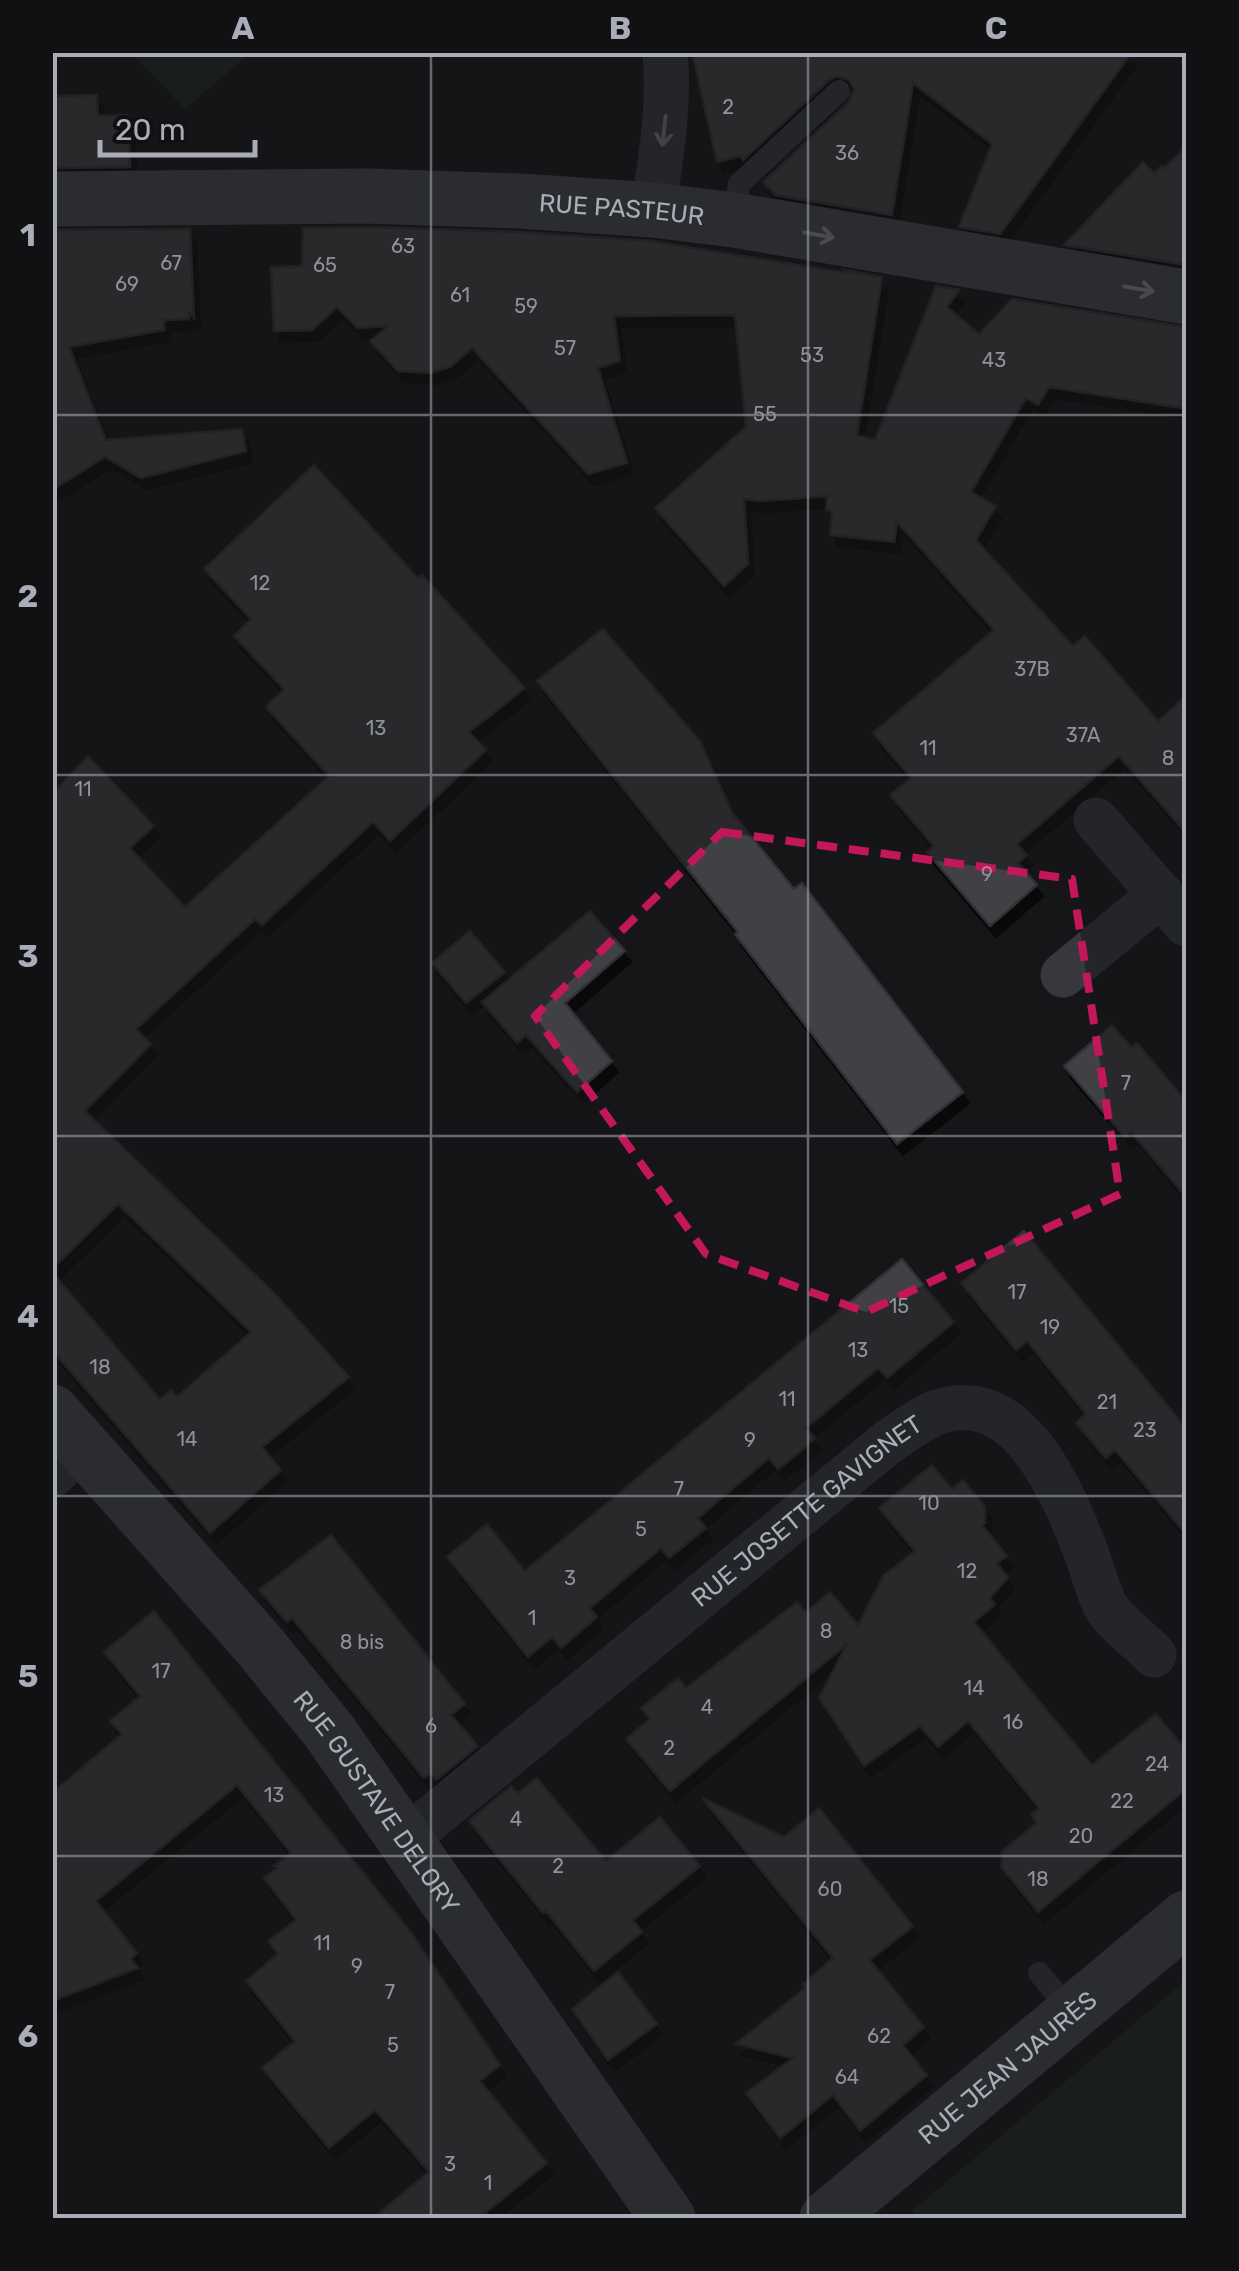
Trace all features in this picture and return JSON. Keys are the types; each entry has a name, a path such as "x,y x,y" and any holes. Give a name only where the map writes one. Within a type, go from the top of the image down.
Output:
{"street":[{"path":"653,210 660,177 668,82 665,52"},
{"name":"RUE PASTEUR","path":"52,199 386,196 591,204 734,220 1186,297"},
{"path":"1062,975 1174,909 1096,820"},
{"name":"RUE JOSETTE GAVIGNET","path":"406,1839 888,1442 942,1410 988,1411 1023,1436 1057,1487 1106,1608 1154,1654"},
{"name":"RUE GUSTAVE DELORY","path":"63,1444 296,1690 329,1731 668,2218"},
{"name":"RUE JEAN JAURÈS","path":"827,2218 1056,1994 1186,1918"}],"lane":[{"path":"734,220 739,184 839,91"}],"highlighted area":[{"path":"722,832 1072,879 1120,1194 866,1312 706,1254 535,1016"}],"shaded area":[{"path":"132,53 250,53 185,109"},
{"path":"1186,1980 1186,2218 918,2218 912,2211"}],"building":[{"path":"692,52 1132,52 1000,234 959,227 992,144 913,83 892,215 776,195 763,182 849,102 854,89 849,80 837,76 829,80 743,160 740,156 717,162"},
{"path":"97,95 98,116 128,115 130,167 52,168 52,96"},
{"path":"1186,147 1186,265 1064,245 1143,162 1154,173"},
{"path":"367,227 650,241 882,277 857,435 875,440 936,286 959,290 947,307 979,334 1012,299 1186,327 1183,408 1049,387 1038,405 1026,398 971,492 996,506 976,540 1073,646 1085,636 1158,721 1186,696 1186,833 1119,756 1017,844 1027,855 1018,863 1037,885 990,926 927,852 934,846 890,795 911,778 873,733 994,630 897,522 894,542 830,535 832,511 826,510 827,496 744,499 748,564 724,586 655,508 746,427 735,315 614,316 620,361 598,368 627,463 588,474 472,348 450,367 431,373 398,371 370,341 388,326 357,328 337,307 312,330 274,331 271,267 302,266 303,228"},
{"path":"190,229 194,318 189,312 189,319 164,320 164,330 69,347 106,440 242,429 246,451 141,478 105,457 52,490 52,230"},
{"path":"314,465 525,688 469,732 486,750 390,841 373,822 262,925 255,919 136,1029 151,1044 85,1111 276,1295 349,1377 262,1447 281,1470 210,1533 52,1350 52,1272 160,1399 171,1390 177,1397 251,1332 118,1204 52,1269 52,794 88,756 154,826 130,848 185,907 329,776 266,707 284,689 234,636 251,619 204,569"},
{"path":"603,629 700,741 733,814 794,889 802,883 963,1092 897,1144 735,934 738,932 537,681"},
{"path":"590,911 625,951 565,1003 612,1061 577,1092 526,1035 517,1043 482,1002"},
{"path":"470,931 505,972 466,1003 432,963"},
{"path":"1112,1025 1132,1048 1137,1043 1186,1101 1186,1197 1131,1132 1125,1137 1064,1066"},
{"path":"1024,1231 1186,1428 1186,1534 1115,1450 1106,1458 1076,1423 1086,1414 1027,1341 1016,1350 961,1283"},
{"path":"902,1259 954,1322 887,1378 878,1368 806,1428 815,1438 778,1469 769,1458 698,1518 706,1528 669,1558 661,1548 590,1608 597,1617 561,1648 552,1637 528,1657 447,1557 487,1524 525,1571"},
{"path":"932,1465 952,1489 963,1480 985,1507 982,1525 1007,1556 997,1563 1008,1578 990,1598 995,1604 974,1622 1092,1765 1156,1714 1186,1750 1186,1789 1038,1912 1002,1868 1002,1851 1037,1823 1031,1815 1039,1808 968,1721 938,1747 920,1726 864,1766 819,1698 847,1644 670,1791 626,1739 650,1719 641,1708 678,1678 686,1688 797,1602 806,1612 830,1592 858,1625 884,1575 915,1551 879,1508"},
{"path":"331,1535 465,1704 451,1715 478,1746 436,1780 431,1773 424,1778 292,1618 287,1622 259,1590"},
{"path":"154,1611 412,1934 500,2065 480,2081 547,2163 479,2218 373,2218 429,2172 375,2110 329,2148 262,2068 295,2041 246,1981 278,1954 268,1941 296,1920 264,1878 291,1853 237,1785 96,1901 137,1953 131,1959 138,1968 52,2001 52,1793 122,1734 110,1721 140,1696 104,1652"},
{"path":"537,1778 606,1861 660,1817 700,1866 633,1920 642,1932 594,1971 469,1821 511,1786 518,1793"},
{"path":"702,1798 784,1837 819,1808 913,1926 870,1960 924,2027 903,2045 927,2075 860,2131 833,2095 780,2138 746,2093 793,2058 736,2044 805,1988 802,1985 833,1958"},
{"path":"618,1972 657,2024 608,2060 572,2009"}]}
